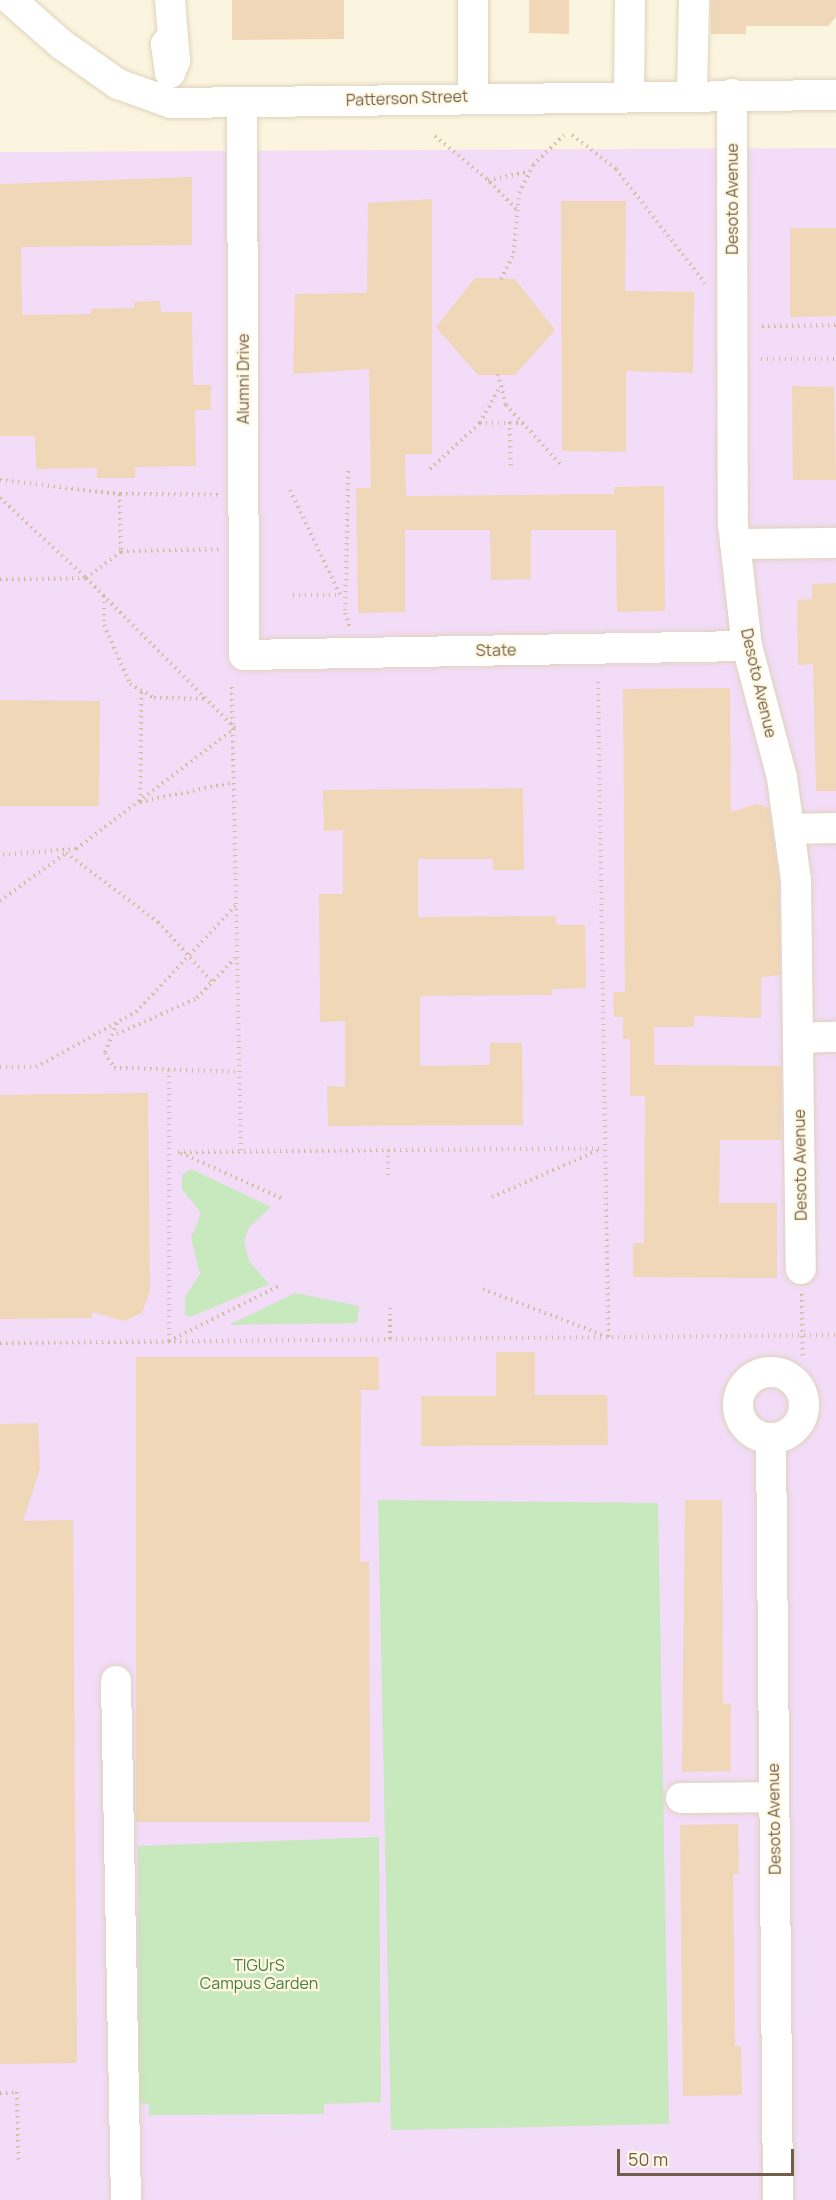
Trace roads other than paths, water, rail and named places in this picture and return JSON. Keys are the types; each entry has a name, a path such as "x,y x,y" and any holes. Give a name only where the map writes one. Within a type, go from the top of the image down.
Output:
{"street":[{"name":"Patterson Street","path":"11,0 61,44 118,84 171,103 473,96 836,95"},
{"path":"170,0 170,39 166,44 171,103"},
{"path":"473,0 473,96"},
{"path":"629,95 630,0"},
{"path":"692,94 694,0"},
{"name":"Desoto Avenue","path":"732,94 735,544 747,646 782,778 796,879 801,1269"},
{"name":"Alumni Drive","path":"242,103 244,655"},
{"path":"735,544 836,543"},
{"name":"State","path":"244,655 747,646"},
{"path":"789,829 836,828"},
{"path":"798,1038 836,1037"},
{"name":"Desoto Avenue","path":"771,1438 778,2200"},
{"path":"116,1681 126,2200"},
{"path":"681,1798 773,1797"}],"park label":[{"name":"TIGUrS Campus Garden","path":"259,1974"}]}
